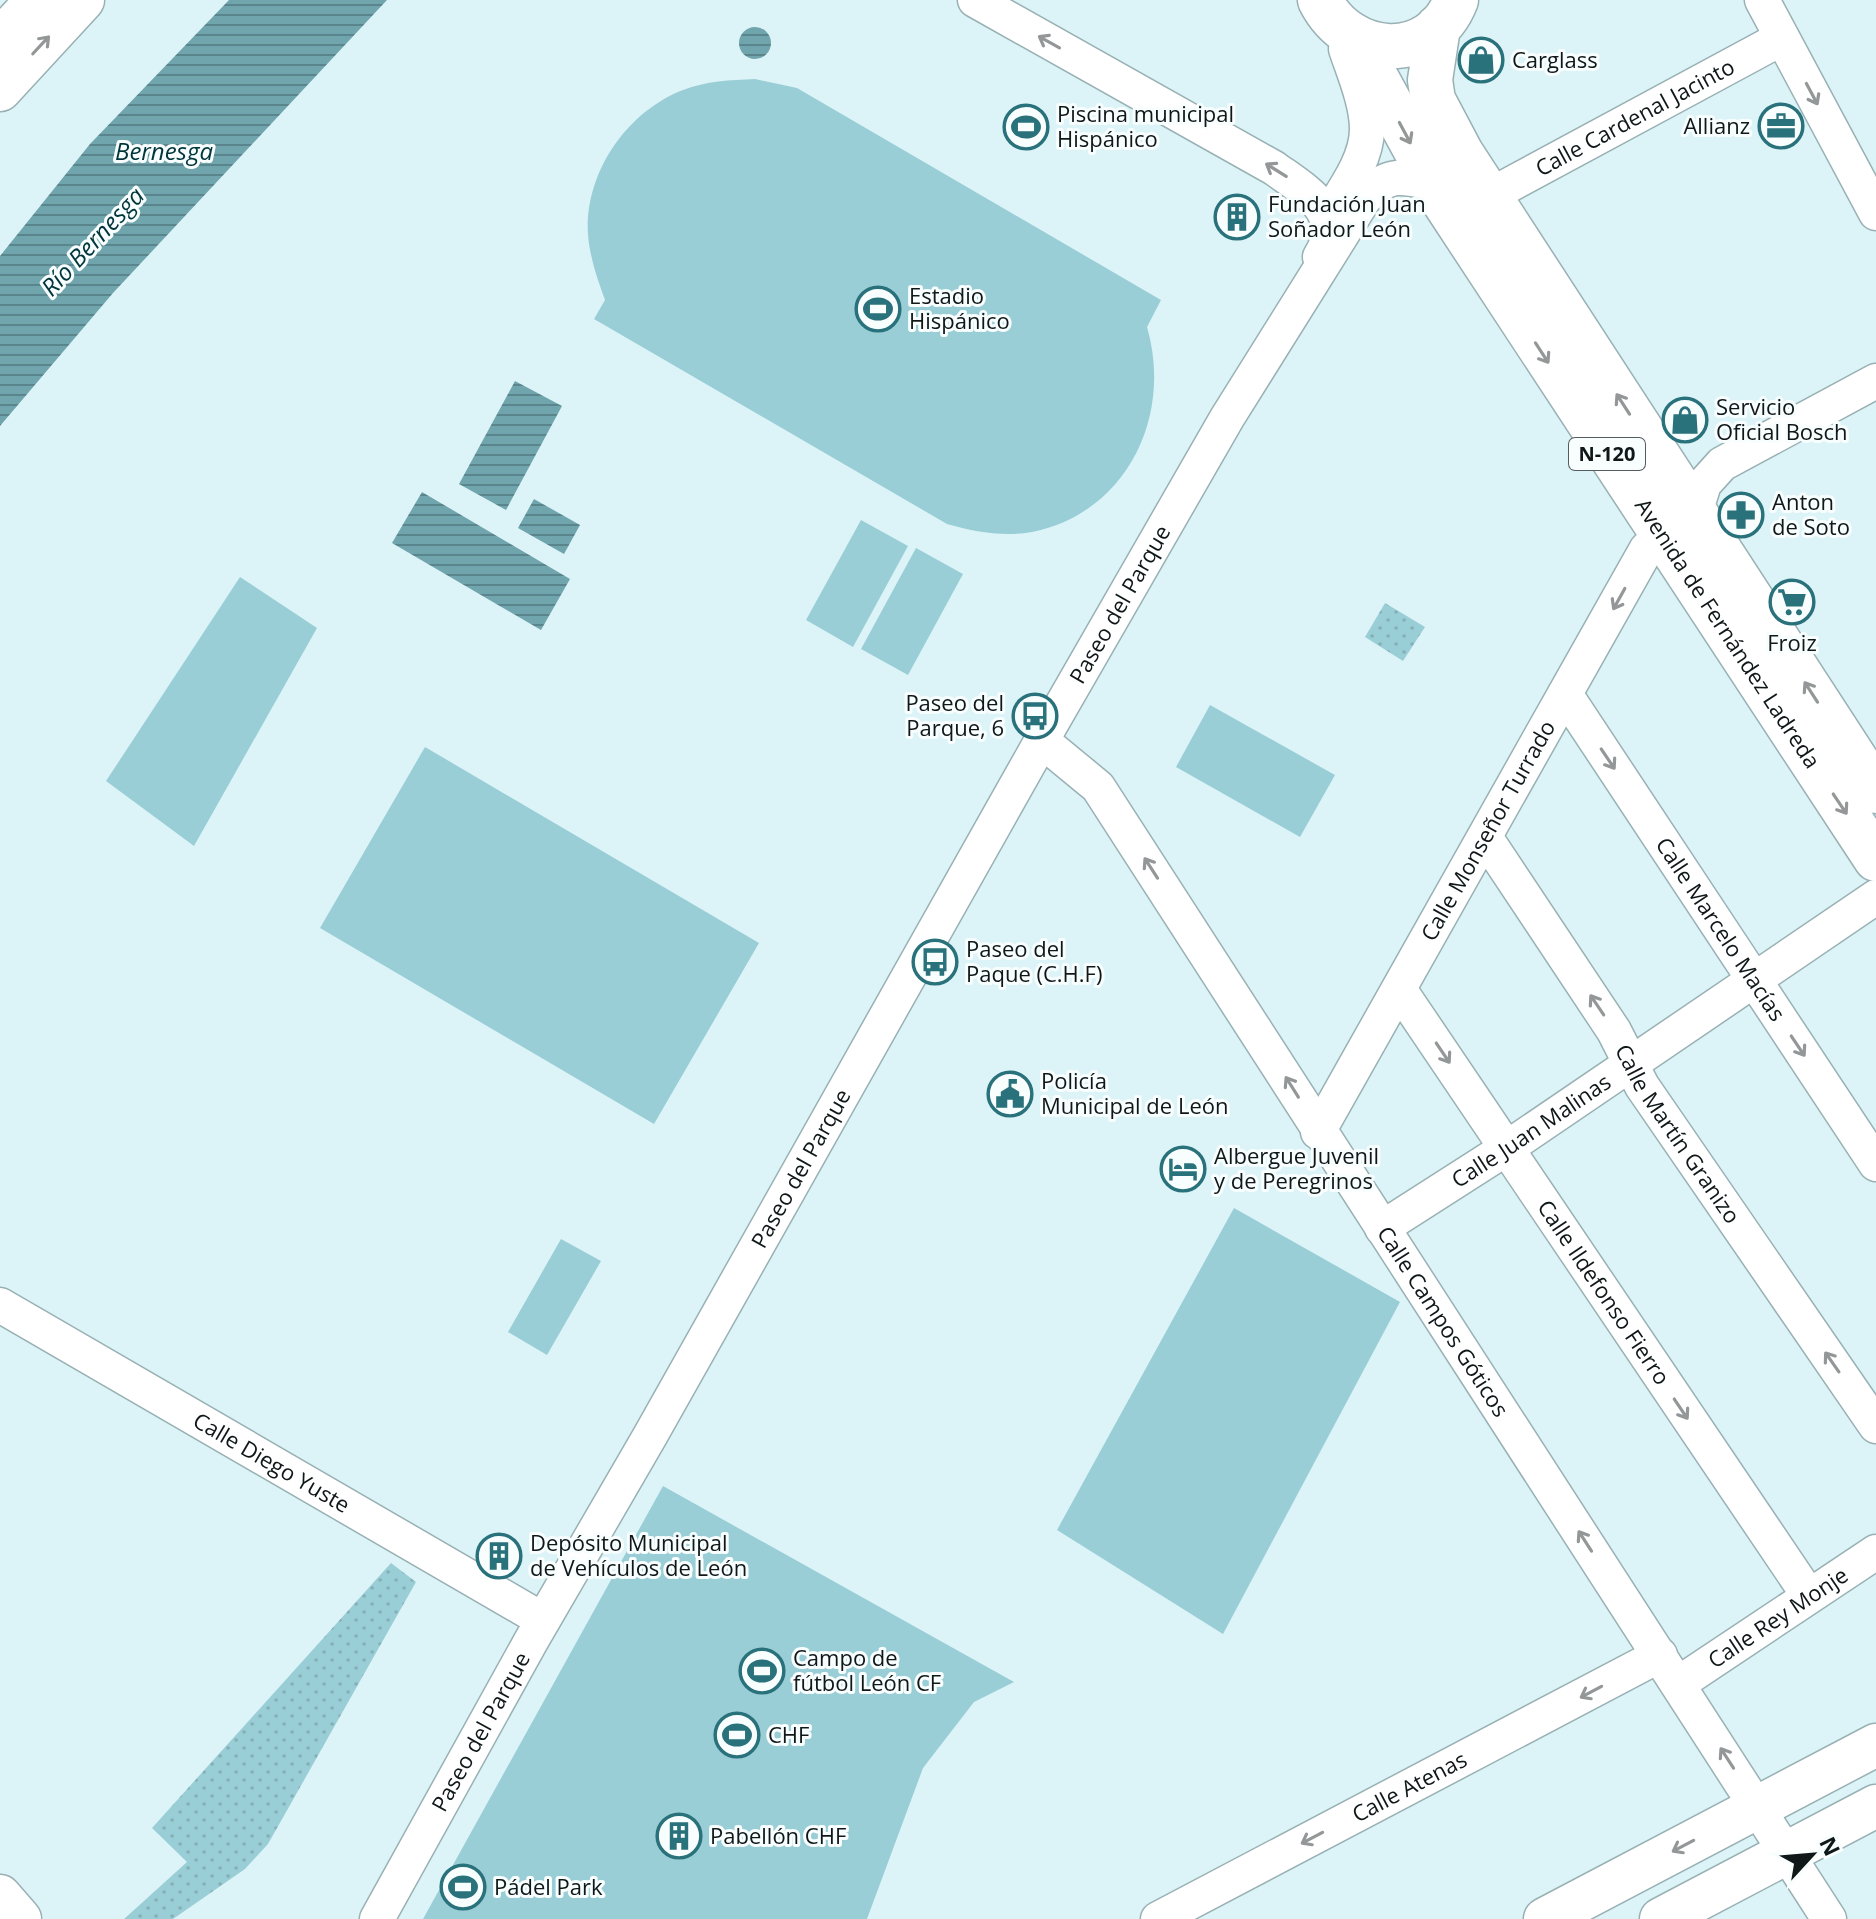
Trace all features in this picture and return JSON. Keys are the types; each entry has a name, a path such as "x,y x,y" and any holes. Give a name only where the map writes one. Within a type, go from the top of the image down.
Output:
{"highway":[{"name":"N-120","path":"1338,23 1376,46 1396,46 1415,41 1447,14"},
{"name":"Avenida de Fernández Ladreda","path":"1447,14 1430,80 1433,100 1442,120 1876,859"},
{"name":"Avenida de Fernández Ladreda","path":"1338,23 1433,183 1678,524 1874,783"}],"main road":[{"path":"0,40 37,0"},
{"path":"0,90 83,0"},
{"path":"1545,1919 1876,1745"},
{"path":"1661,1919 1876,1806"},
{"path":"0,1896 20,1919"}],"street":[{"path":"975,0 1274,168 1317,202 1328,216 1330,229 1327,246 1277,330 1271,349"},
{"path":"1762,0 1876,213"},
{"name":"Paseo del Parque","path":"1227,418 1295,276 1350,181 1363,150 1367,129 1363,105 1338,23"},
{"name":"Calle Cardenal Jacinto","path":"1487,197 1782,38"},
{"name":"Paseo del Parque","path":"377,1919 1041,740 1227,418 1375,186 1388,178 1404,177 1433,183"},
{"name":"Calle Monseñor Turrado","path":"1318,1132 1646,550 1678,524 1704,484 1722,464 1876,381"},
{"name":"Calle Marcelo Macías","path":"1565,694 1876,1164"},
{"name":"Calle Campos Góticos","path":"1041,740 1098,787 1829,1919"},
{"name":"Calle Martín Granizo","path":"1485,837 1631,1061 1642,1086 1876,1426"},
{"name":"Calle Juan Malinas","path":"1382,1228 1507,1148 1876,897"},
{"name":"Calle Ildefonso Fierro","path":"1399,989 1809,1596"},
{"name":"Calle Diego Yuste","path":"0,1305 543,1620"},
{"name":"Calle Rey Monje","path":"1669,1670 1809,1596 1876,1552"},
{"name":"Calle Atenas","path":"1158,1919 1669,1670"}],"shaded area":[{"name":"Estadio Hispánico","path":"755,79 797,88 1161,300 1147,327 1153,361 1153,394 1147,426 1135,456 1117,482 1094,504 1065,521 1032,532 989,533 947,524 594,319 605,300 590,252 589,212 601,168 613,148 627,129 662,100 709,83"},
{"path":"861,520 908,546 853,647 806,620"},
{"path":"916,548 963,574 908,675 861,649"},
{"path":"240,577 317,628 194,846 106,781"},
{"path":"1385,603 1425,627 1403,661 1365,637"},
{"path":"1210,705 1335,775 1300,837 1176,767"},
{"path":"425,747 759,943 654,1124 320,928"},
{"path":"1234,1208 1400,1302 1223,1634 1057,1530"},
{"path":"561,1239 601,1261 547,1355 508,1332"},
{"name":"CHF","path":"663,1486 1014,1682 974,1702 923,1768 867,1919 423,1919"},
{"path":"391,1563 416,1582 268,1844 245,1869 173,1919 124,1919 187,1862 152,1828"}],"water":[{"name":"Bernesga","path":"229,0 387,0 113,293 0,426 0,256 90,144"},
{"path":"755,27 767,31 771,43 767,55 755,59 743,55 739,43 743,31"},
{"path":"515,381 562,406 506,510 459,484"},
{"path":"422,492 570,579 541,630 392,543"},
{"path":"534,499 580,525 564,554 518,528"}],"place":[{"name":"Carglass","path":"1481,60"},
{"name":"Allianz","path":"1781,126"},
{"name":"Piscina municipal Hispánico","path":"1026,127"},
{"name":"Fundación Juan Soñador León","path":"1237,217"},
{"name":"Estadio Hispánico","path":"878,309"},
{"name":"Servicio Oficial Bosch","path":"1685,420"},
{"name":"Anton de Soto","path":"1741,515"},
{"name":"Froiz","path":"1792,602"},
{"name":"Paseo del Parque, 6","path":"1035,716"},
{"name":"Paseo del Paque (C.H.F)","path":"935,962"},
{"name":"Policía Municipal de León","path":"1010,1094"},
{"name":"Albergue Juvenil y de Peregrinos","path":"1183,1169"},
{"name":"Depósito Municipal de Vehículos de León","path":"499,1556"},
{"name":"Campo de fútbol León CF","path":"762,1671"},
{"name":"CHF","path":"737,1735"},
{"name":"Pabellón CHF","path":"679,1836"},
{"name":"Pádel Park","path":"463,1887"}],"water label":[{"name":"Río Bernesga","path":"93,242"}]}
